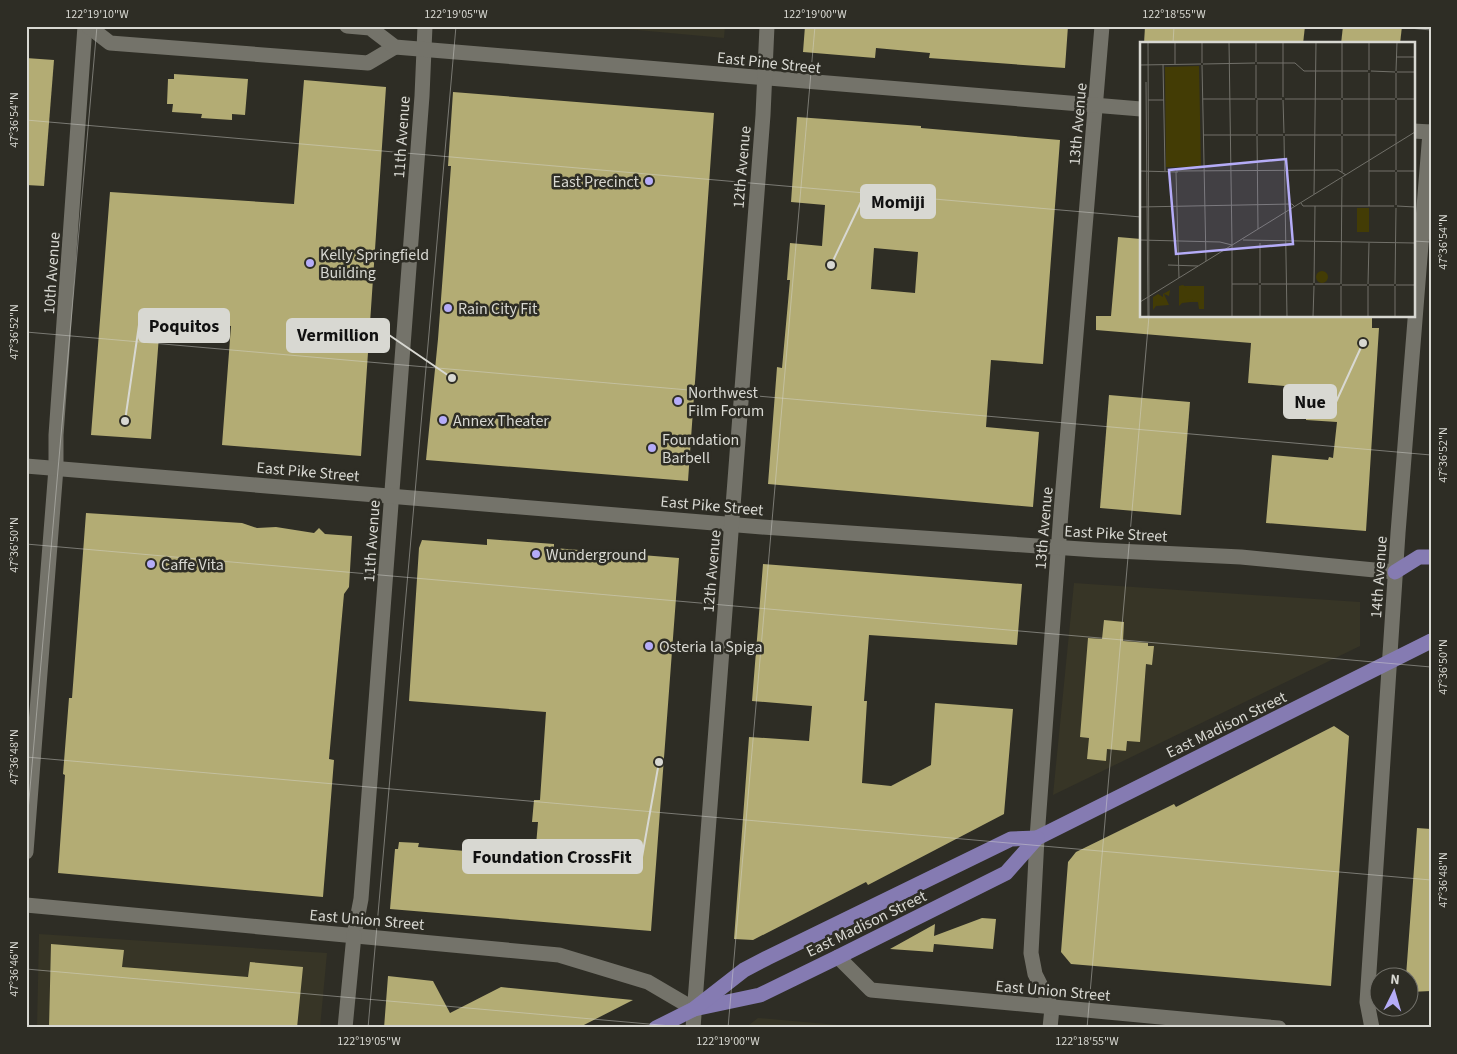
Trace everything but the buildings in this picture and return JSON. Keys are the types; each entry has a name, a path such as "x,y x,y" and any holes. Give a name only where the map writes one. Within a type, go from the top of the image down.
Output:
{"main road":[{"path":"1395,572 1419,556 1431,557"},
{"name":"East Madison Street","path":"694,1009 760,995 1006,873 1037,838 1431,641"},
{"name":"East Madison Street","path":"656,1028 694,1009 744,970 767,958 1010,839 1037,838"}],"street":[{"path":"87,26 110,43 358,63 368,63 395,48 370,28 347,26"},
{"name":"10th Avenue","path":"26,852 56,468 56,435 87,26"},
{"name":"11th Avenue","path":"346,1028 354,935 361,900 425,26"},
{"name":"12th Avenue","path":"692,1028 763,115 766,26"},
{"name":"13th Avenue","path":"1052,1008 1035,974 1031,953 1037,838 1059,547 1102,26"},
{"name":"East Pine Street","path":"395,48 1140,110"},
{"name":"14th Avenue","path":"1372,1028 1367,1002 1395,572 1431,128"},
{"path":"1414,131 1431,132"},
{"name":"East Pike Street","path":"26,466 732,524 1059,547 1241,557 1395,572"},
{"name":"East Union Street","path":"26,905 559,955 648,982 694,1009"},
{"name":"East Union Street","path":"838,956 871,990 1279,1028"},
{"path":"1050,1028 1052,1008"}],"shaded area":[{"path":"594,26 725,26 724,38"},
{"path":"1074,583 1360,602 1360,646 1053,795"},
{"path":"39,934 327,953 320,1028 37,1028"},
{"path":"758,1018 872,1028 745,1028"}],"place":[{"name":"East Precinct","path":"649,181"},
{"name":"Kelly Springfield Building","path":"310,263"},
{"name":"Momiji","path":"831,265"},
{"name":"Rain City Fit","path":"448,308"},
{"name":"Nue","path":"1363,343"},
{"name":"Vermillion","path":"452,378"},
{"name":"Northwest Film Forum","path":"678,401"},
{"name":"Annex Theater","path":"443,420"},
{"name":"Poquitos","path":"125,421"},
{"name":"Foundation Barbell","path":"652,448"},
{"name":"Wunderground","path":"536,554"},
{"name":"Caffe Vita","path":"151,564"},
{"name":"Osteria la Spiga","path":"649,646"},
{"name":"Foundation CrossFit","path":"659,762"}]}
